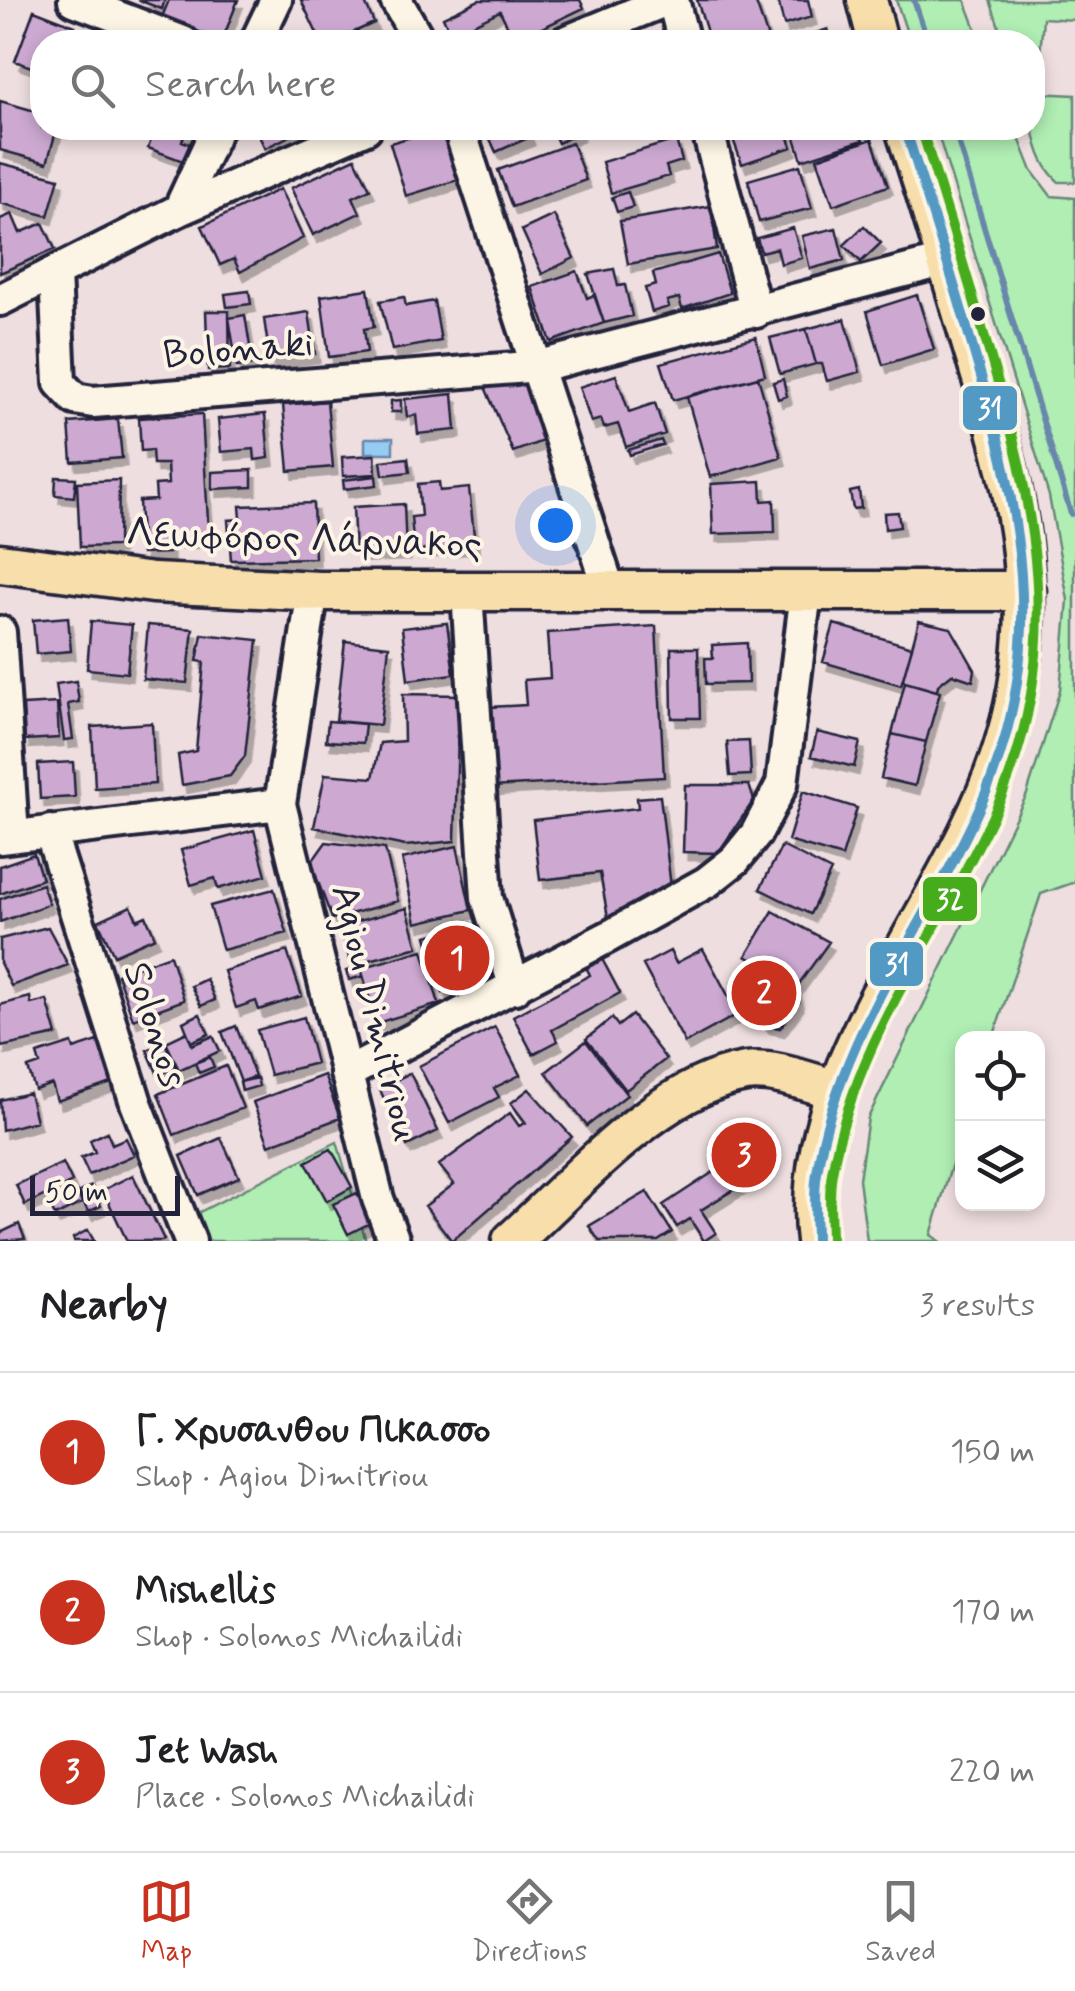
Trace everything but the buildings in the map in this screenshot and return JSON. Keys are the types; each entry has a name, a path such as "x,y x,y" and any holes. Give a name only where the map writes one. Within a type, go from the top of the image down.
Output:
{"main road":[{"path":"867,0 875,30"},
{"path":"816,1241 814,1193 832,1103 966,842 995,772 1020,671 1026,591 1020,520 1008,458 909,140"},
{"name":"Λεωφόρος Λάρνακος","path":"0,562 153,583 313,590 1026,591"},
{"path":"512,1241 664,1106 694,1088 737,1088 832,1103"}],"street":[{"path":"74,0 152,30"},
{"path":"262,30 276,0"},
{"path":"396,0 413,30"},
{"path":"595,30 670,0 680,30"},
{"path":"178,210 211,140"},
{"path":"0,300 178,210 338,140"},
{"path":"463,140 540,366 610,592"},
{"path":"710,140 756,312"},
{"name":"Bolonaki","path":"55,273 57,370 65,392 75,399 93,402 540,366 946,260"},
{"path":"0,632 6,837 280,804 313,590"},
{"path":"467,592 487,898 515,988"},
{"path":"346,1074 515,988 707,882 756,834 782,784 806,592"},
{"name":"Agiou Dimitriou","path":"280,804 378,1199 394,1241"},
{"name":"Solonos","path":"50,832 136,1103 190,1241"}],"green space":[{"path":"896,0 965,0 976,30 906,30"},
{"path":"990,0 1075,0 1075,20 1043,18 1042,30 1000,30"},
{"path":"1045,93 1075,95 1075,182 1059,182 1036,140 1045,140"},
{"path":"940,140 1020,140 1032,171 1051,196 1075,198 1075,882 1041,894 995,1031 955,1031 955,1154 931,1235 940,1241 867,1241 859,1179 868,1118 1027,794 1060,690 1068,600 1049,496"},
{"path":"337,1142 366,1241 195,1241 184,1220"}],"water":[{"path":"365,438 393,438 393,453 365,453"}],"waterway":[{"path":"914,0 924,30"},
{"path":"958,140 1071,514"}],"transit line":[{"name":"31","path":"816,1241 817,1173 844,1075 887,982 982,802 1003,744 1016,688 1022,632 1021,577 1004,466 974,352 909,140"},
{"name":"32","path":"831,1241 831,1181 843,1124 879,1031 996,809 1018,750 1032,692 1037,634 1036,577 1019,462 925,140"}],"place":[{"name":"Γ. Χρυσανθου Πικασσο","path":"457,958"},
{"name":"Mishellis","path":"764,993"},
{"name":"Jet Wash","path":"744,1155"}]}
